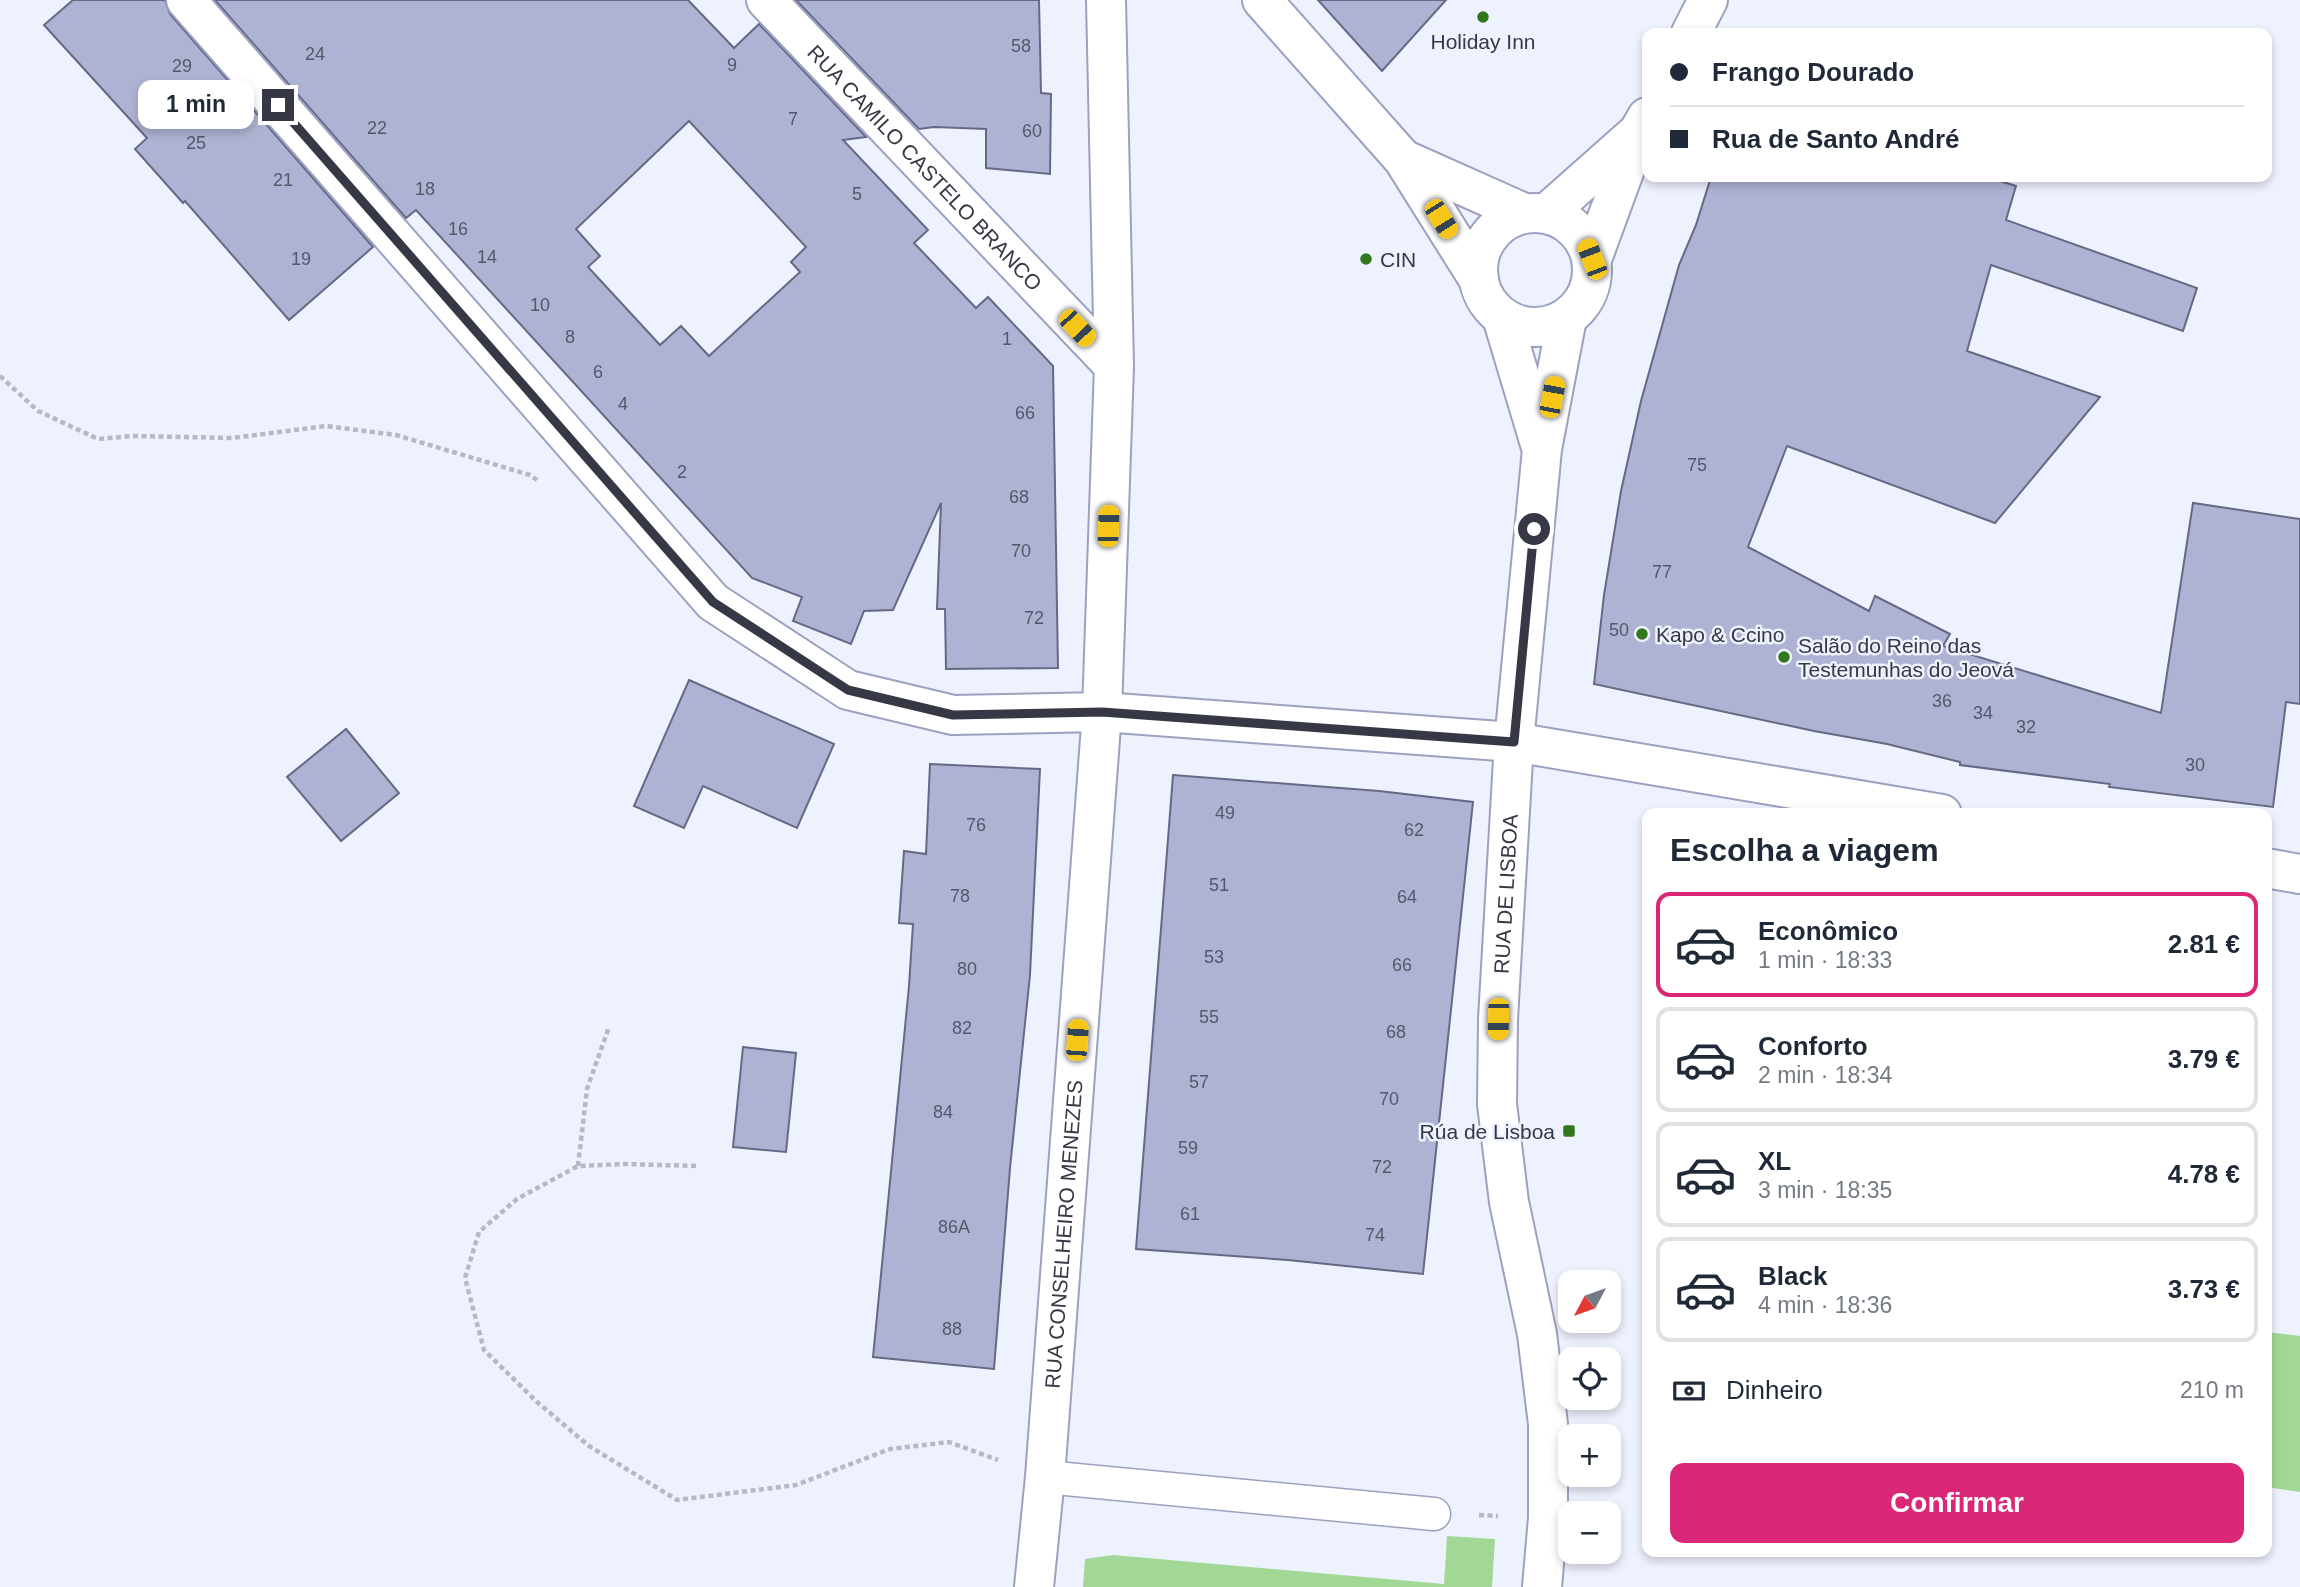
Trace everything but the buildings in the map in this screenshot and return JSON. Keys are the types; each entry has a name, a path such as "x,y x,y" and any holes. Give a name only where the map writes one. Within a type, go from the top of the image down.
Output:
{"street":[{"path":"186,0 713,602 848,690 953,715 1102,712 1514,742 1906,808"},
{"name":"RUA CAMILO CASTELO BRANCO","path":"766,0 1114,366"},
{"name":"RUA CONSELHEIRO MENEZES","path":"1034,1587 1045,1477 1102,712 1114,366 1106,0"},
{"path":"1262,0 1403,159 1479,280 1487,301 1502,317 1524,326 1546,327 1567,318 1583,303 1591,282 1592,259 1642,127"},
{"path":"1693,28 1708,0"},
{"path":"1479,280 1478,258 1488,237 1504,221 1536,213 1642,125"},
{"path":"1403,159 1536,213 1567,222 1583,238 1592,259"},
{"name":"RUA DE LISBOA","path":"1502,317 1542,449"},
{"name":"RUA DE LISBOA","path":"1542,1587 1548,1518 1548,1424 1537,1334 1509,1202 1497,1104 1498,1019 1514,742 1542,449 1567,318"},
{"path":"2272,869 2300,874"}],"lane":[{"path":"1045,1477 1434,1514"}],"path":[{"path":"0,376 38,411 99,439 134,436 232,438 326,426 396,435 530,475 541,482"},
{"path":"578,1166 587,1089 609,1027"},
{"path":"696,1166 578,1166 517,1199 479,1231 465,1279 484,1350 537,1402 589,1446 677,1500 796,1485 890,1448 949,1442 1045,1477"},
{"path":"1434,1514 1548,1518"}],"green space":[{"path":"2272,1333 2300,1336 2300,1492 2272,1488"},
{"path":"1447,1536 1495,1539 1492,1587 1083,1587 1085,1559 1113,1555 1444,1584"}],"place":[{"name":"Holiday Inn","path":"1483,17"},
{"name":"CIN","path":"1366,259"},
{"name":"Kapo & Ccino","path":"1642,634"},
{"name":"Salão do Reino das Testemunhas do Jeová","path":"1784,657"},
{"name":"Rúa de Lisboa","path":"1569,1131"}],"route":[{"path":"278,105 713,602 848,690 953,715 1102,712 1514,742 1534,529"}]}
